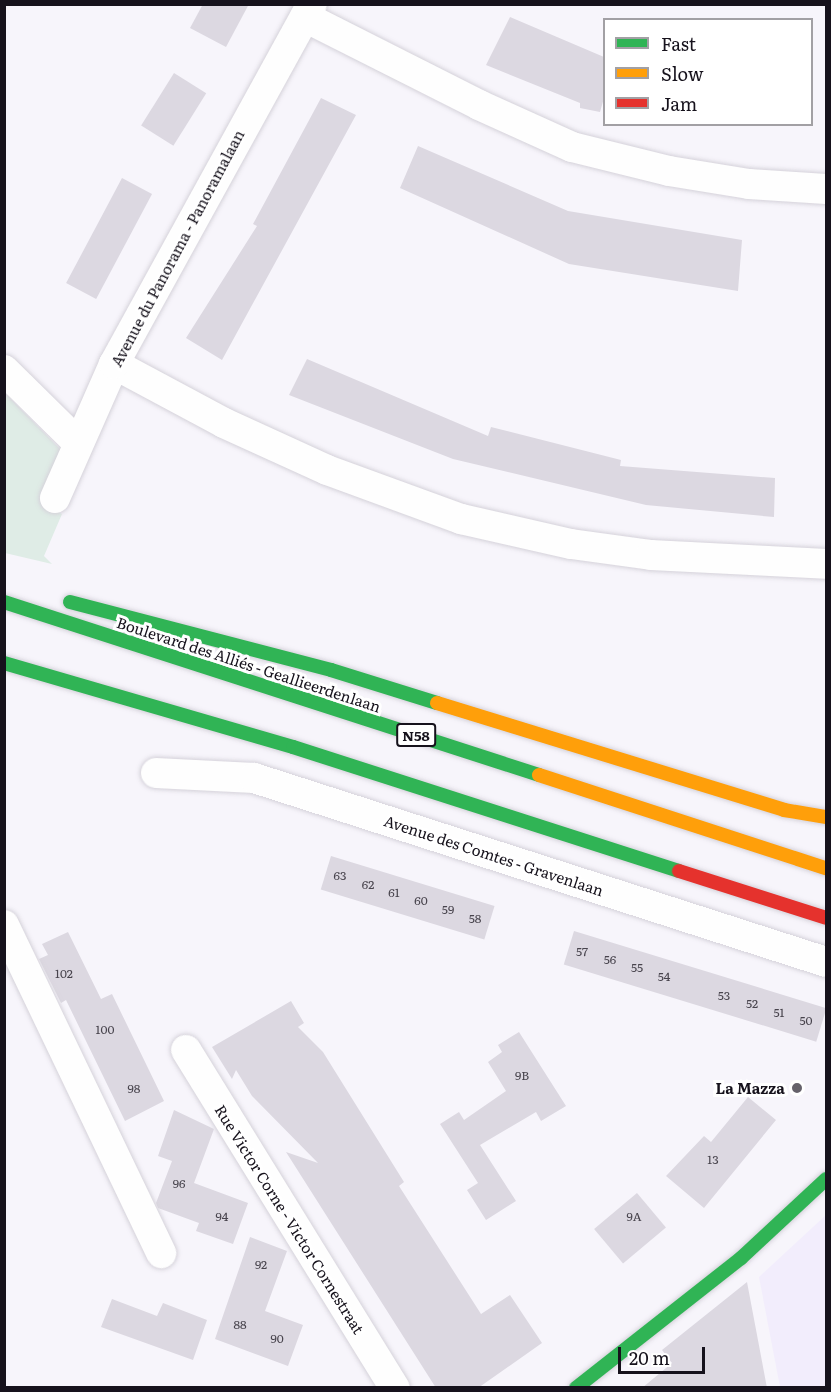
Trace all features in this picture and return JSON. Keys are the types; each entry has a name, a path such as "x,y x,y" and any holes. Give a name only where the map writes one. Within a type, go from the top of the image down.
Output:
{"main road":[{"path":"4,593 38,597"},
{"path":"60,600 321,667 784,810 826,817"},
{"name":"Boulevard des Alliés - Geallieerdenlaan","path":"4,602 826,868"},
{"path":"4,663 293,747 826,918"},
{"path":"576,1388 741,1257 826,1179"}],"street":[{"path":"308,11 479,105 572,147 669,171 749,184 826,189"},
{"name":"Avenue du Panorama - Panoramalaan","path":"55,498 114,364 308,11"},
{"path":"114,364 224,423 327,470 461,519 552,540 651,555 826,564"},
{"path":"4,370 78,443"},
{"name":"Avenue des Comtes - Gravenlaan","path":"156,773 254,778 826,962"},
{"path":"4,925 161,1253"},
{"name":"Rue Victor Corne - Victor Cornestraat","path":"186,1050 395,1388"}],"shaded area":[{"path":"4,392 62,451 41,503 62,514 44,556 52,564 5,553"},
{"path":"826,1215 826,1387 780,1387 759,1277"}],"building":[{"path":"203,4 249,4 226,47 190,28"},
{"path":"510,17 603,57 603,102 600,112 580,108 580,103 486,65"},
{"path":"174,73 206,93 173,146 141,126"},
{"path":"321,98 356,115 222,360 186,338 257,226 253,224"},
{"path":"418,146 568,211 742,240 738,291 569,264 400,188"},
{"path":"122,178 152,194 96,299 66,283"},
{"path":"307,359 488,436 491,427 621,460 620,466 775,478 774,517 646,505 453,459 289,395"},
{"path":"331,856 495,906 484,939 321,889"},
{"path":"574,931 826,1008 816,1042 564,964"},
{"path":"68,932 101,999 112,994 164,1101 125,1121 66,1000 61,1003 39,959 48,955 42,944"},
{"path":"291,1001 304,1023 298,1027 323,1052 404,1182 399,1186 481,1314 510,1295 542,1343 478,1388 436,1388 286,1152 318,1163 252,1096 236,1070 232,1079 212,1047"},
{"path":"519,1032 566,1106 541,1121 536,1112 480,1145 516,1201 486,1220 467,1190 478,1183 440,1124 459,1112 464,1120 506,1091 488,1062 502,1052 498,1045"},
{"path":"748,1097 776,1120 704,1208 666,1176 704,1136 711,1142"},
{"path":"174,1110 214,1129 194,1183 248,1203 233,1244 196,1231 199,1223 158,1208 156,1203 172,1161 158,1156"},
{"path":"637,1193 666,1227 623,1263 594,1229"},
{"path":"250,1237 287,1251 265,1311 303,1325 288,1366 215,1339"},
{"path":"747,1282 767,1388 642,1388 672,1363 662,1350"},
{"path":"112,1299 157,1316 163,1303 207,1320 193,1360 101,1327"}],"traffic: fast":[{"path":"4,602 539,775"},
{"path":"70,602 331,670 437,703"},
{"path":"4,663 293,747 679,871"},
{"path":"576,1388 741,1258 826,1179"}],"traffic: slow":[{"path":"437,703 784,810 826,817"},
{"path":"539,775 826,868"}],"traffic: jam":[{"path":"679,871 826,918"}],"place":[{"name":"La Mazza","path":"797,1088"}]}
